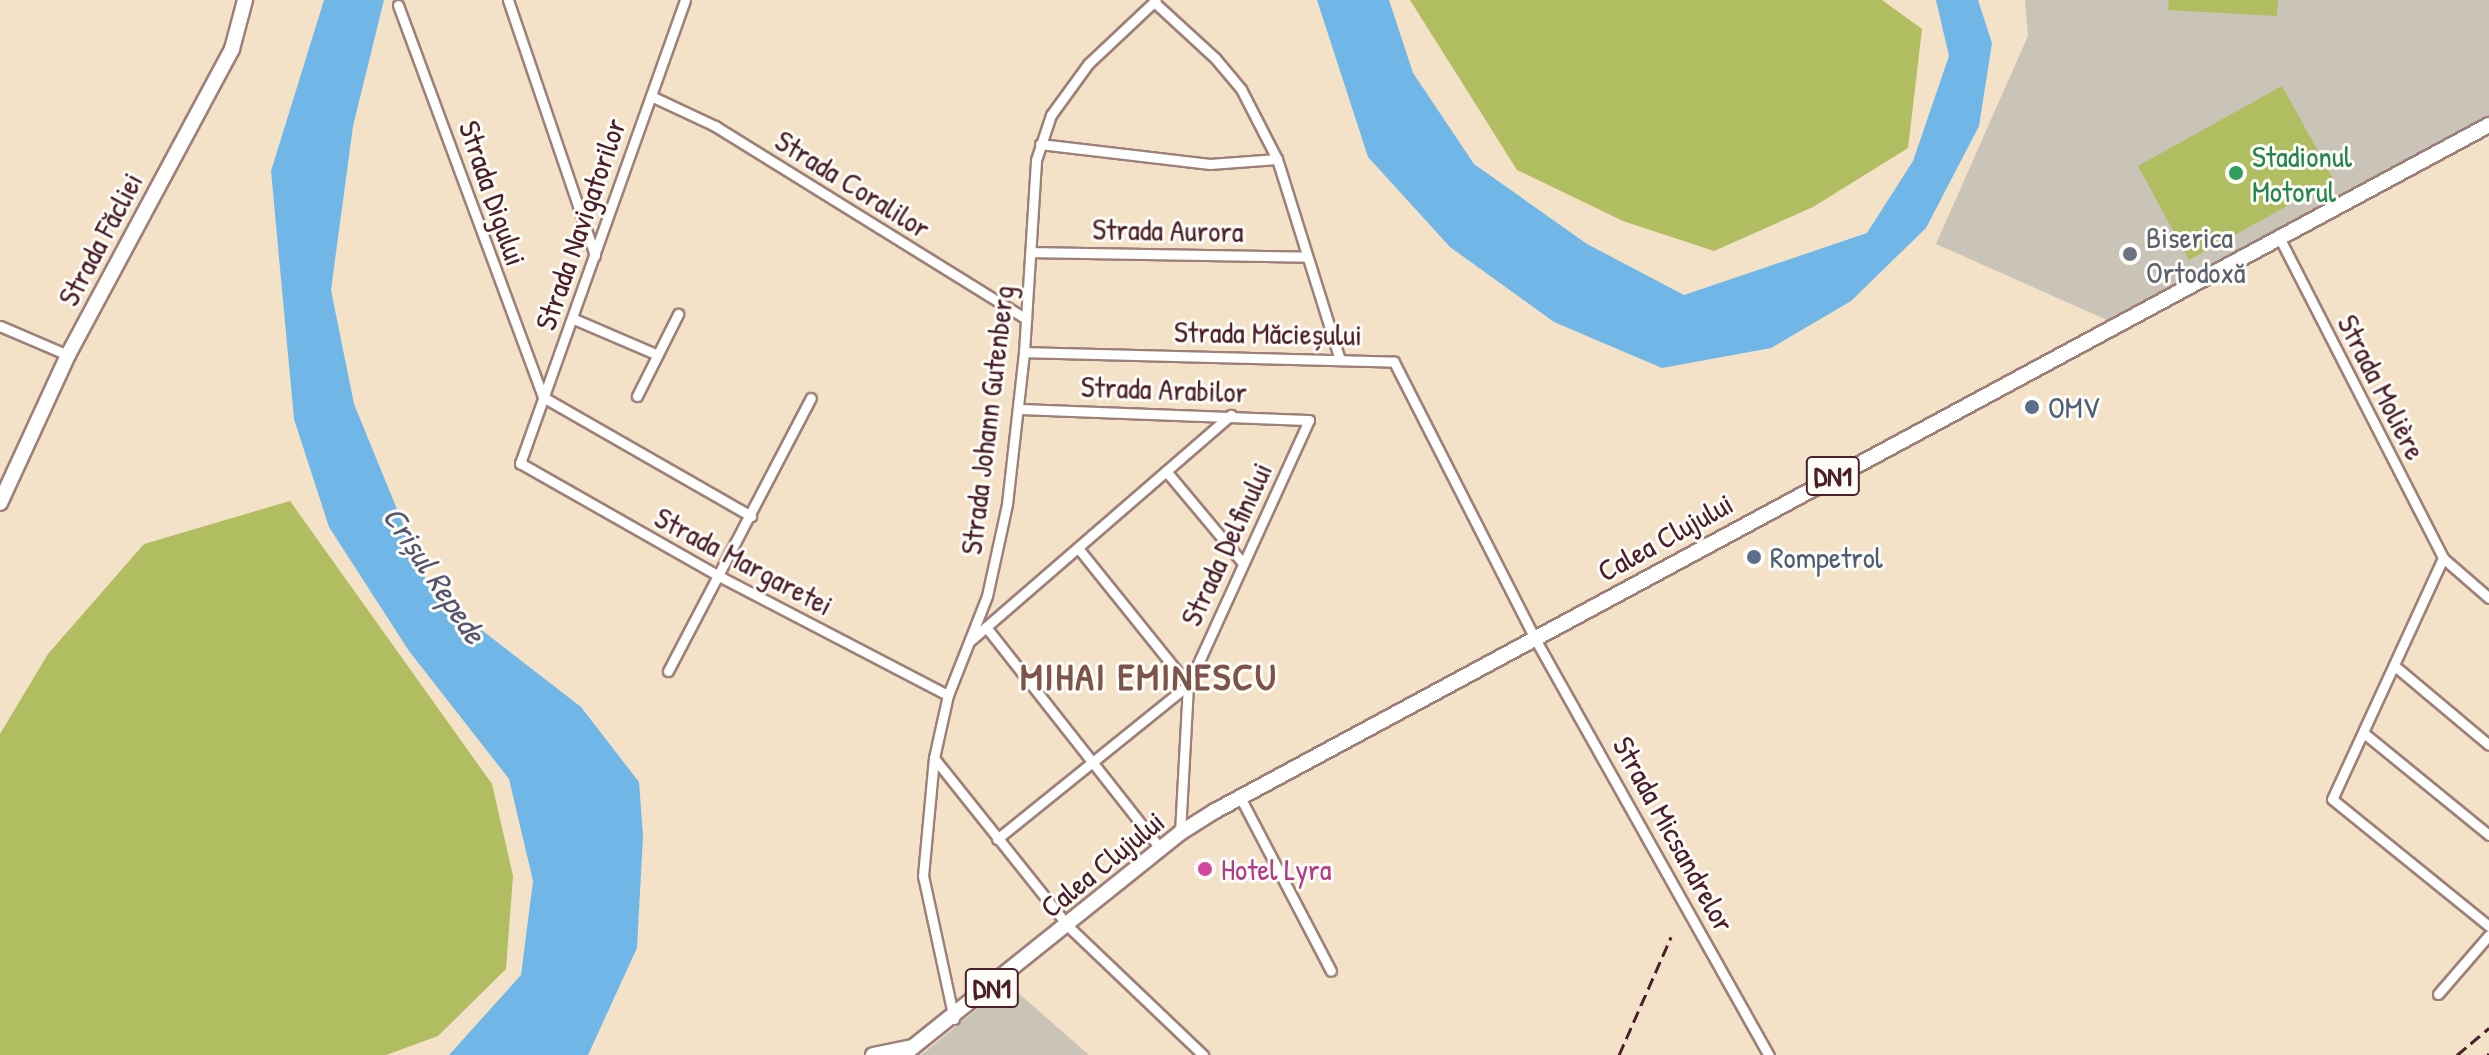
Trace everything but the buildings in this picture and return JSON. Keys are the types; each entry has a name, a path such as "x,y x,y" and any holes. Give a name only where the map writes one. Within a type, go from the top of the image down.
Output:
{"main road":[{"name":"Strada Făcliei","path":"0,503 68,355 232,49 245,0"},
{"name":"Calea Clujului","path":"907,1052 954,1019 1160,848 1240,797 2489,125"},
{"name":"DN1","path":"873,1055 907,1052"}],"street":[{"path":"508,0 595,256"},
{"name":"Strada Navigatorilor","path":"520,463 574,319 685,0"},
{"path":"1155,1 1197,39 1241,89 1277,159 1305,257 1339,357"},
{"name":"Strada Johann Gutenberg","path":"954,1019 924,891 934,758 948,695 996,559 1018,409 1031,252 1033,180 1040,144 1051,115 1088,64 1155,1"},
{"name":"Strada Digului","path":"398,5 543,397"},
{"name":"Strada Coralilor","path":"651,96 715,126 1026,319"},
{"path":"1040,144 1210,164 1277,159"},
{"name":"Strada Molière","path":"2279,237 2443,558 2489,598"},
{"name":"Strada Aurora","path":"1031,252 1305,257"},
{"path":"637,396 678,314"},
{"path":"574,319 658,355"},
{"path":"0,326 68,355"},
{"name":"Strada Măcieșului","path":"1024,352 1339,357 1394,362 1534,637"},
{"path":"543,397 751,516"},
{"path":"668,671 811,398"},
{"name":"Strada Arabilor","path":"1018,409 1309,420"},
{"path":"967,644 1231,415"},
{"name":"Strada Delfinului","path":"1180,833 1188,685 1309,420"},
{"name":"Strada Margaretei","path":"520,463 719,576 948,695"},
{"path":"1166,471 1242,562"},
{"path":"997,839 1188,685 1078,548"},
{"path":"2443,558 2396,667 2332,799 2489,926"},
{"path":"986,627 1160,848"},
{"name":"Strada Micsandrelor","path":"1534,637 1769,1055"},
{"path":"2396,667 2489,745"},
{"path":"2365,734 2489,835"},
{"path":"934,758 1068,926 1203,1055"},
{"path":"1240,797 1331,971"},
{"path":"2438,994 2489,935"}],"shaded area":[{"path":"2025,0 2489,0 2489,124 2279,237 2107,320 1936,244 2028,36"},
{"path":"1008,984 1089,1055 921,1055 960,1023"}],"green space":[{"path":"1410,0 1882,0 1922,29 1908,148 1813,207 1714,251 1623,221 1517,170"},
{"path":"2169,0 2278,0 2277,16 2168,10"},
{"name":"Stadionul Motorul","path":"2282,86 2334,180 2189,260 2138,166"},
{"path":"290,501 492,784 513,876 506,969 438,1036 386,1055 0,1055 0,734 48,654 144,544"}],"water":[{"path":"324,0 384,0 353,126 331,290 354,404 430,590 581,707 639,782 643,836 637,948 588,1055 449,1055 521,975 533,881 509,779 409,651 329,527 294,419 271,171"},
{"path":"1317,0 1389,0 1413,73 1474,164 1587,244 1684,295 1867,233 1913,161 1949,56 1936,0 1978,0 1992,43 1979,126 1926,228 1851,301 1771,348 1662,368 1554,322 1450,247 1368,157"}],"railway":[{"path":"1619,1055 1671,937"},
{"path":"2457,1055 2489,1028"}],"place":[{"name":"Stadionul Motorul","path":"2236,173"},
{"name":"Biserica Ortodoxă","path":"2130,254"},
{"name":"OMV","path":"2032,407"},
{"name":"Rompetrol","path":"1754,557"},
{"name":"Hotel Lyra","path":"1205,869"}],"district":[{"name":"MIHAI EMINESCU","path":"1149,677"}],"water label":[{"name":"Crișul Repede","path":"434,575"}]}
